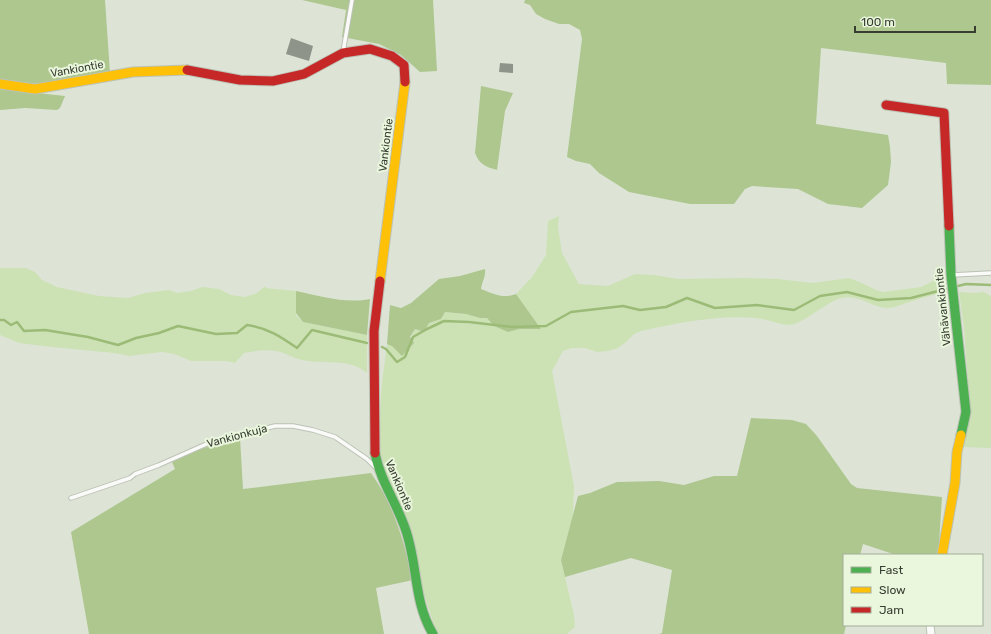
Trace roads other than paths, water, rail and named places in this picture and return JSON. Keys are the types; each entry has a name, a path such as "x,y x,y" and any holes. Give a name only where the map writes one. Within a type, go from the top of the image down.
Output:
{"street":[{"name":"Vankiontie","path":"0,84 35,89 133,72 190,70 240,80 273,81 304,74 343,53 370,49 392,56 404,65 406,71 374,331 375,452 378,469 405,529 422,608 426,622 433,634"},
{"name":"Vähävankiontie","path":"886,105 944,113 950,275 966,412 957,452 955,483 942,554"}],"lane":[{"path":"343,53 352,0"},
{"path":"950,275 991,273"},
{"name":"Vankionkuja","path":"71,498 130,478 135,474 210,442 275,426 293,426 335,437 367,459 378,469"}],"waterway":[{"path":"958,286 966,284 991,285"},
{"path":"382,347 386,349 397,362 405,357 413,337 444,321 469,322 512,327 546,326 571,312 623,306 640,310 666,307 687,298 715,308 757,305 794,310 820,296 847,292 878,300 911,298 946,289"},
{"path":"0,320 4,320 11,325 17,322 24,331 45,330 88,337 118,345 136,338 159,333 178,326 216,334 237,333 247,325 255,326 268,331 297,348 312,330 367,343"}]}
